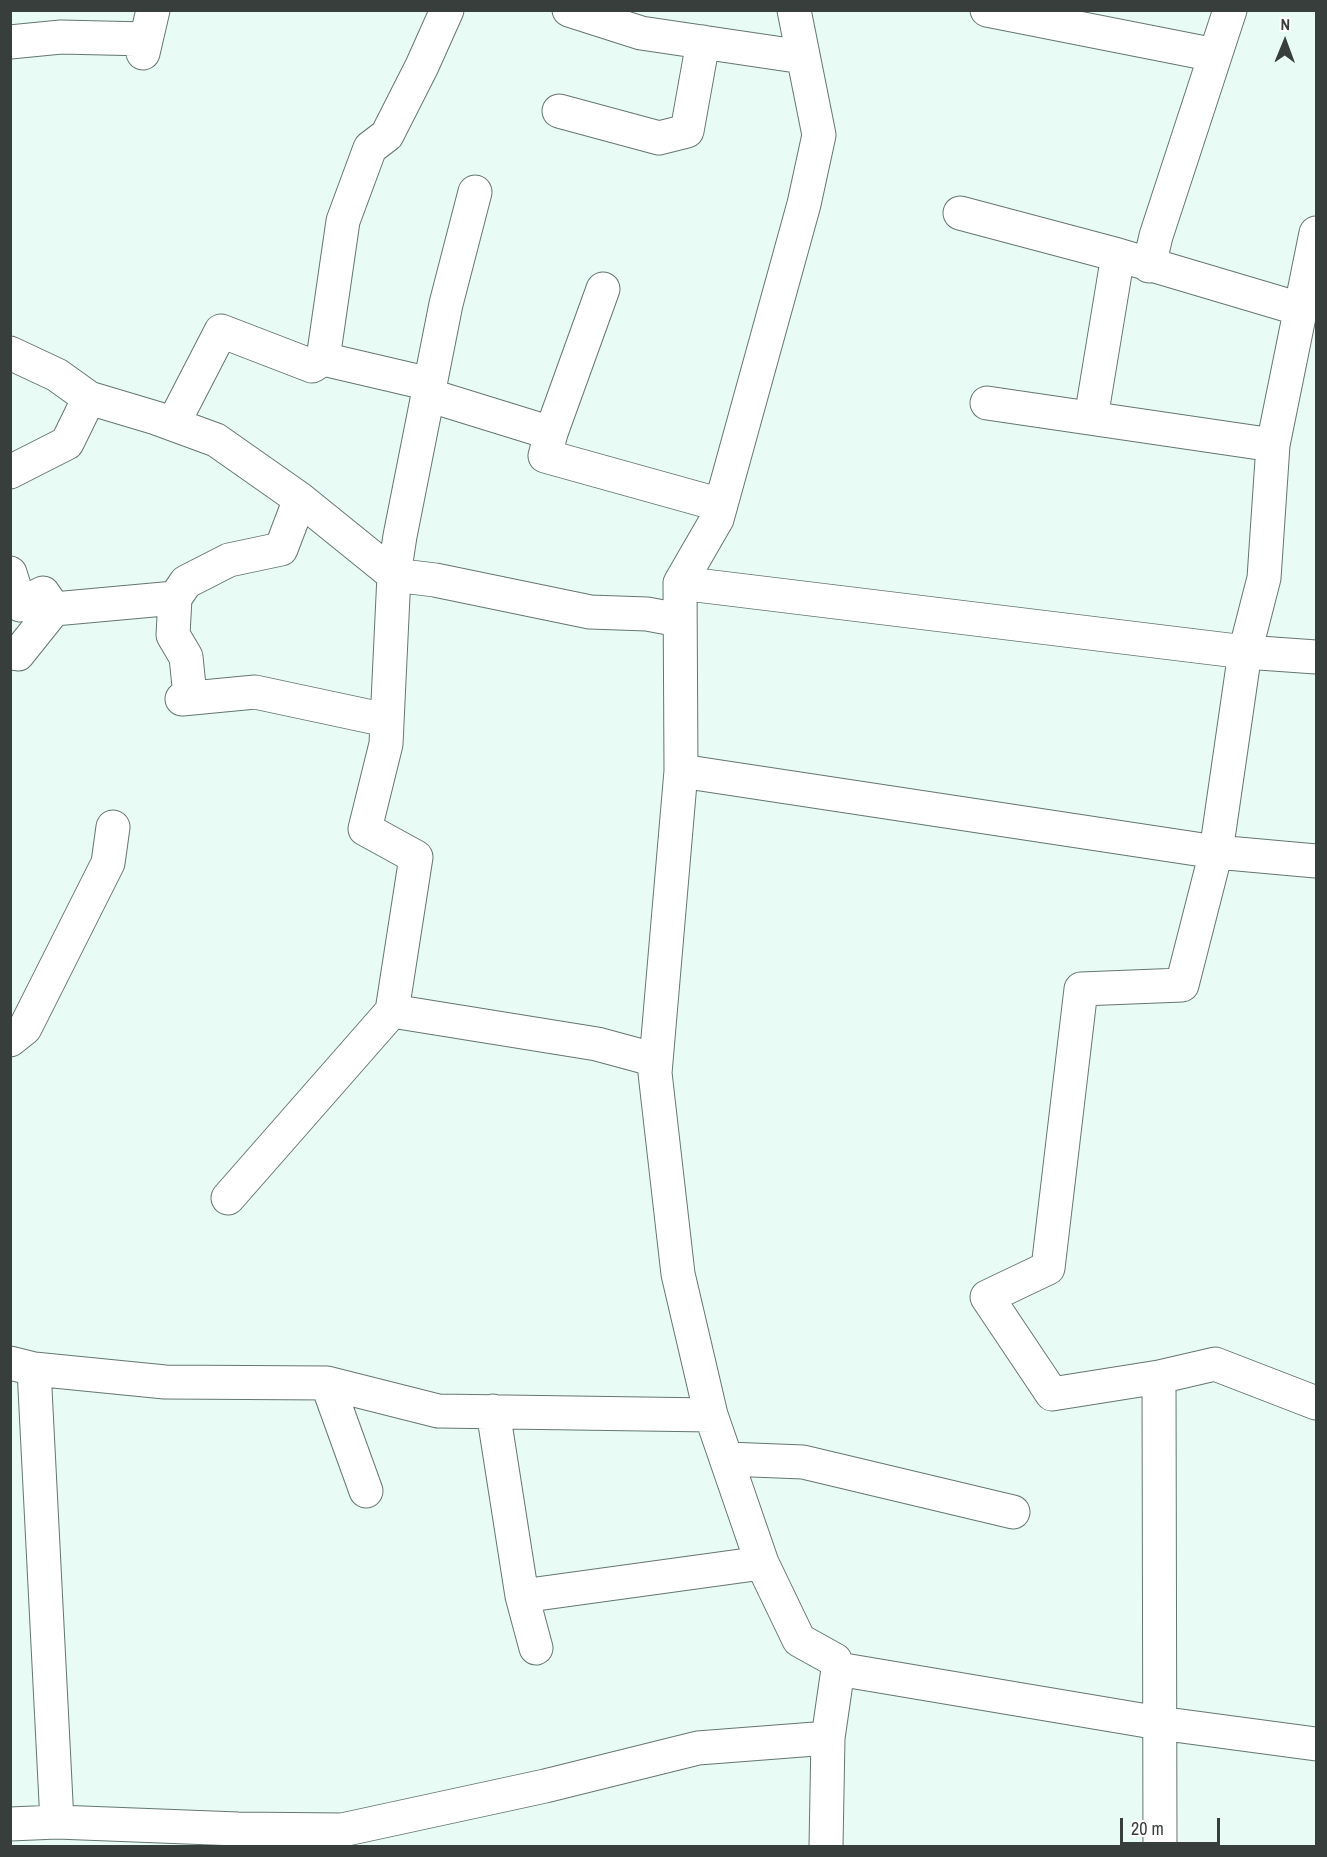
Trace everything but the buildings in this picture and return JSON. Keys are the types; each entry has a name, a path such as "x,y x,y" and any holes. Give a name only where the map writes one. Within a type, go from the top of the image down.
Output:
{"street":[{"path":"323,359 343,221 370,148 387,135 447,10"},
{"path":"569,10 641,33 803,57"},
{"path":"794,10 819,135 804,204 717,519 680,582 681,771 656,1060 657,1094 678,1274 711,1414 762,1563 799,1640 835,1660 838,1668 828,1738 826,1846"},
{"path":"987,10 1215,55"},
{"path":"1149,266 1156,237 1230,10"},
{"path":"10,42 64,24 147,34"},
{"path":"558,111 659,138 687,131 703,42"},
{"path":"228,1198 392,1011 416,856 364,829 386,744 394,575 446,304 475,192"},
{"path":"960,213 1118,255 1300,309"},
{"path":"1317,234 1312,270 1300,309 1273,445 1264,578 1245,652 1216,852 1182,986 1081,989 1048,1268 987,1297 1052,1394 1159,1377 1215,1364 1317,1403"},
{"path":"1091,418 1118,255"},
{"path":"603,289 551,433 545,456 721,505"},
{"path":"173,424 221,331 312,366 323,359 429,389 551,433"},
{"path":"10,353 57,375 89,398 216,440 300,498 394,575 435,580 590,612 647,614 679,620"},
{"path":"10,472 67,443 89,398"},
{"path":"987,403 1273,445"},
{"path":"300,498 281,549 230,560 186,582 175,598 173,635 186,657 188,698 255,692 386,720"},
{"path":"10,573 20,605 43,593 54,609"},
{"path":"680,582 1245,652 1317,657"},
{"path":"10,652 18,654 54,609 175,598"},
{"path":"681,771 1216,852 1317,861"},
{"path":"10,1040 25,1028 108,863 113,827"},
{"path":"392,1011 597,1044 656,1060"},
{"path":"57,1822 22,1366 165,1382 327,1383 438,1411 711,1414"},
{"path":"1159,1377 1160,1846"},
{"path":"327,1383 366,1491"},
{"path":"493,1411 522,1596 537,1648"},
{"path":"726,1459 803,1462 1013,1512"},
{"path":"522,1596 762,1563"},
{"path":"838,1668 1159,1724 1317,1744"},
{"path":"10,1824 57,1822 238,1829 342,1830 545,1786 698,1748 828,1738"}]}
